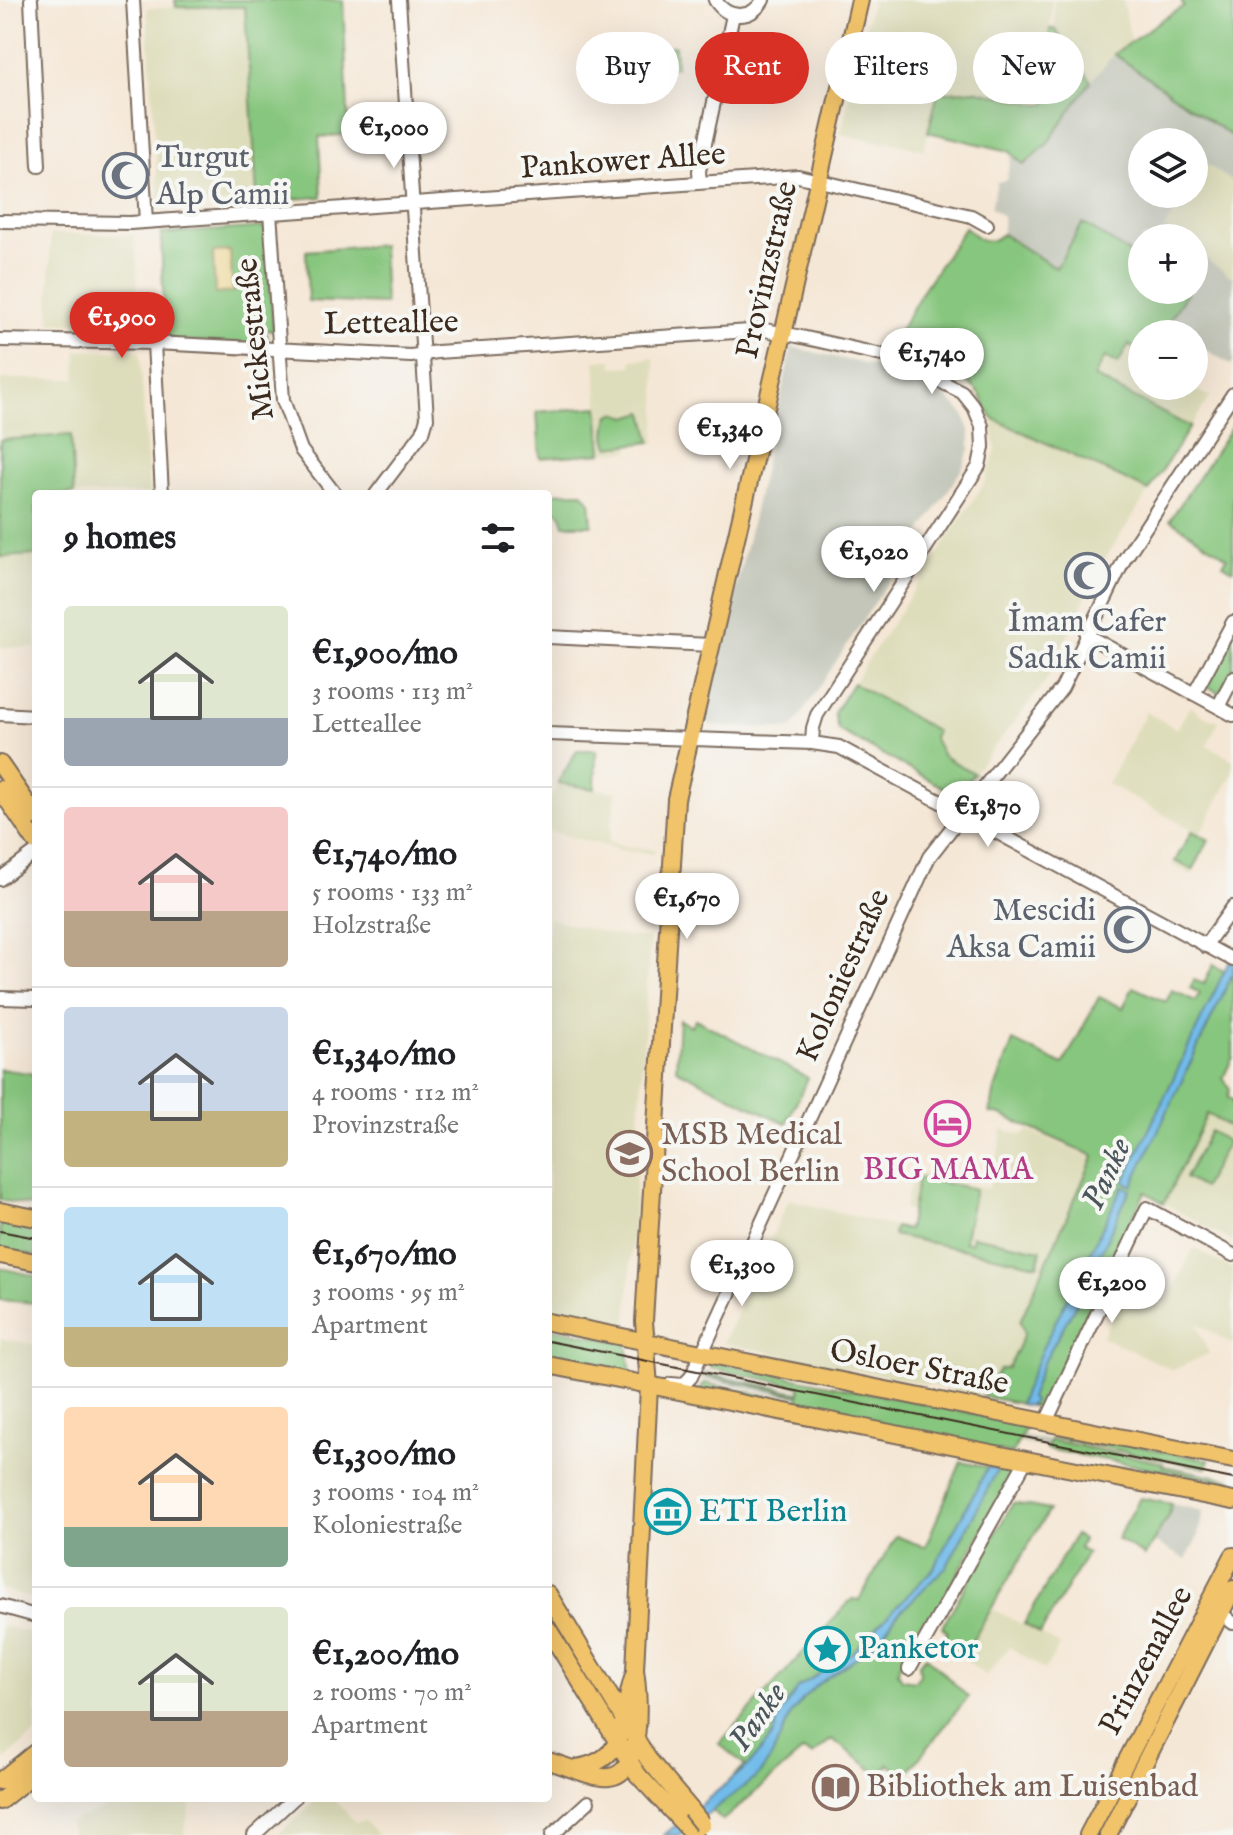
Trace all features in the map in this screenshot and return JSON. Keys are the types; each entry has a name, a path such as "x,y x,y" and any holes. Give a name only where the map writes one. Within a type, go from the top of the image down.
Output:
{"main road":[{"name":"Provinzstraße","path":"657,1387 645,1341 674,812 860,0"},
{"path":"0,764 32,810"},
{"path":"0,789 32,836"},
{"path":"0,1211 32,1217"},
{"path":"0,1255 32,1261"},
{"name":"Osloer Straße","path":"552,1323 1233,1460"},
{"path":"552,1366 1233,1501"},
{"path":"576,1768 611,1754 617,1743 635,1670 657,1387"},
{"name":"Prinzenallee","path":"1108,1835 1223,1605 1233,1556"},
{"path":"552,1601 684,1815"},
{"name":"Prinzenallee","path":"1088,1835 1223,1605"},
{"path":"552,1636 630,1762 700,1832"},
{"path":"552,1762 588,1774 609,1777 623,1772 630,1762 635,1738 639,1701 635,1670"},
{"path":"0,1781 32,1755"},
{"path":"0,1801 32,1775"}],"street":[{"path":"31,0 39,166"},
{"path":"133,0 146,222"},
{"path":"379,490 423,432 427,403 399,0"},
{"path":"715,0 720,8 733,15 752,12 763,0"},
{"path":"700,183 699,171 733,15"},
{"name":"Pankower Allee","path":"0,221 146,222 798,176 971,216 987,225"},
{"name":"Mickestraße","path":"270,212 283,400 293,434 311,465 332,490"},
{"name":"Letteallee","path":"0,340 154,343 411,356 765,330 891,357 953,386 974,407 983,435 982,454 976,471 817,715 812,743"},
{"path":"154,343 162,490"},
{"name":"Koloniestraße","path":"657,1387 688,1382 929,857 1062,688 1125,558 1233,394"},
{"path":"1194,694 1233,622"},
{"path":"1086,635 1233,715"},
{"path":"552,637 710,645"},
{"path":"1218,707 1233,678"},
{"path":"0,714 32,716"},
{"path":"552,734 812,743 847,750 1227,957"},
{"path":"0,879 32,855"},
{"path":"1205,946 1233,907"},
{"path":"0,998 32,999"},
{"path":"1046,1422 1147,1208 1233,1255"},
{"path":"909,1669 1025,1462"},
{"path":"0,1606 32,1615"},
{"path":"254,1835 290,1802"},
{"path":"552,1835 588,1802"}],"shaded area":[{"path":"872,0 1052,0 1051,32 973,32 973,96 957,95 957,32 865,32"},
{"path":"1054,0 1123,0 1131,42 1114,54 1091,81 1084,71 1084,32 1055,32"},
{"path":"245,6 258,201 159,208 147,8"},
{"path":"1114,54 1233,137 1233,182 1208,165 1208,128 1128,128 1128,208 1178,208 1167,224 1128,224 1128,252 1083,224 1057,268 1002,234 1003,216 991,208 997,182 1006,180 1012,154 1024,165 1047,144 1075,104 1084,104 1084,91"},
{"path":"848,104 935,104 924,150 841,134"},
{"path":"1208,165 1233,182 1233,278 1208,260 1208,224 1167,224 1178,208 1208,208"},
{"path":"50,234 135,235 140,324 50,323"},
{"path":"1208,260 1233,278 1231,365 1208,351 1208,320 1169,320 1179,304 1208,304"},
{"path":"1128,345 1128,395 1094,378 1105,357"},
{"path":"792,347 890,370 943,394 963,413 970,430 970,449 962,469 792,729 711,726 706,719"},
{"path":"77,350 140,351 149,490 32,490 32,648 0,647 0,379 76,379"},
{"path":"654,358 657,405 655,443 629,446 629,451 602,453 595,361 612,360 613,367 632,366 632,360"},
{"path":"1137,400 1208,400 1190,427"},
{"path":"992,418 1149,491 1100,567 1046,681 974,773 943,756 933,737 936,731 853,683 985,482 996,451"},
{"path":"1190,706 1203,716 1219,721 1207,745 1233,760 1233,773 1200,834 1211,840 1192,875 1172,865 1191,829 1107,784 1146,712 1177,729"},
{"path":"558,783 616,792 609,842 625,847 655,849 654,854 624,851 552,832 552,795"},
{"path":"552,919 613,935 650,938 627,1324 552,1310"},
{"path":"1207,1113 1233,1129 1233,1242 1164,1203"},
{"path":"1002,1129 1022,1135 1029,1131 1093,1158 1020,1321 1024,1334 1007,1368 998,1371 982,1396 723,1343 789,1199 906,1230 911,1212 904,1209 914,1171 988,1189"},
{"path":"1194,1248 1233,1270 1233,1345 1196,1323 1209,1354 1173,1370 1102,1337 1124,1290 1163,1308"},
{"path":"0,1338 32,1344 32,1598 0,1589"},
{"path":"699,1370 1233,1478 1233,1485 696,1378"},
{"path":"1172,1504 1203,1511 1198,1536 1186,1560 1154,1542"},
{"path":"991,1608 1060,1645 1045,1670 1009,1647 986,1676 963,1657"},
{"path":"0,1625 32,1634 32,1736 0,1764"},
{"path":"119,1802 192,1802 184,1832 186,1835 73,1835 68,1823"},
{"path":"314,1802 337,1802 355,1822 365,1821 378,1835 278,1835"}],"green space":[{"path":"175,0 343,0 349,134 319,137 322,197 280,200 279,192 257,195 245,7 176,7"},
{"path":"1181,0 1233,0 1233,137 1114,54 1184,6"},
{"path":"1084,71 1091,81 1084,91"},
{"path":"973,90 973,104 1075,104 1047,144 1024,165 1009,151 928,132 935,104 957,104 957,91"},
{"path":"1083,223 1128,252 1128,304 1180,304 1170,320 1128,320 1128,346 1118,364 1105,357 1094,377 1128,395 1128,400 1138,400 1190,427 1149,491 992,418 980,394 964,378 892,345 923,290 965,227 987,241 1002,234 1056,268"},
{"path":"266,227 273,330 265,330 267,345 165,340 161,234"},
{"path":"382,245 385,304 308,301 306,251"},
{"path":"598,407 602,453 540,458 537,412"},
{"path":"644,412 651,442 610,447 606,431 610,415 615,413 628,417"},
{"path":"1233,425 1233,570 1223,564 1227,557 1170,520"},
{"path":"71,435 74,490 32,490 32,555 0,557 0,440"},
{"path":"582,492 590,502 592,525 564,525 560,512 552,511 552,493"},
{"path":"1233,631 1233,668 1219,693 1204,684"},
{"path":"853,683 936,731 933,737 943,756 974,773 957,795 838,730 834,713"},
{"path":"577,750 596,750 595,789 558,783"},
{"path":"1192,831 1209,840 1193,870 1175,861"},
{"path":"1213,965 1233,976 1233,1057 1223,1078 1230,1089 1228,1098 1233,1100 1233,1129 1207,1114 1164,1203 1145,1192 1041,1408 982,1396 999,1370 1008,1368 1024,1334 1020,1321 1094,1156 990,1113 995,1089 1013,1041 1063,1065 1099,997 1123,1008 1133,987 1166,1002 1172,990 1195,1001 1200,993 1190,988 1194,980 1204,984"},
{"path":"695,1019 808,1078 786,1124 676,1069 679,1020 691,1026"},
{"path":"0,1069 32,1073 32,1206 0,1200"},
{"path":"1210,1131 1228,1142 1203,1188 1185,1178"},
{"path":"918,1178 975,1189 964,1242 971,1243 972,1236 1041,1250 1038,1265 893,1235 895,1227 908,1230"},
{"path":"0,1218 32,1224 32,1255 0,1249"},
{"path":"0,1268 32,1275 32,1303 0,1300"},
{"path":"552,1328 627,1343 631,1375 552,1361"},
{"path":"714,1362 1027,1424 1012,1454 700,1391 704,1383 798,1402 799,1395 707,1377 800,1393 800,1386 711,1368"},
{"path":"1056,1430 1209,1460 1207,1468 1052,1437"},
{"path":"1050,1440 1163,1463 1162,1466 1233,1480 1233,1483 1046,1449"},
{"path":"961,1462 1015,1473 913,1652 900,1663 898,1672 902,1679 915,1681 920,1674 919,1663 926,1656 968,1697 904,1777 889,1764 880,1775 832,1739 812,1755 803,1751 723,1820 704,1803 745,1765 719,1744 852,1599 859,1600 896,1536 925,1547"},
{"path":"1140,1498 1172,1504 1145,1556 1117,1539"},
{"path":"1013,1503 1049,1510 963,1657 942,1639 948,1632 942,1627"},
{"path":"1075,1535 1083,1540 1079,1548 1087,1553 1040,1634 1024,1624"}],"sand":[{"path":"230,251 233,292 215,294 213,252"}],"water":[{"path":"1233,953 1233,973 1132,1186 1124,1182"},
{"path":"1123,1186 1130,1190 1079,1299 1043,1363 1030,1398 1033,1401 1029,1406 1019,1404 1042,1349"},
{"path":"988,1467 998,1469 947,1566 896,1616 877,1643 817,1685 804,1698 791,1714 771,1758 758,1776 679,1835 664,1835 749,1765 772,1737 781,1712 799,1687 853,1652 933,1569"}],"tram line":[{"path":"0,1231 32,1237"},
{"path":"552,1342 1233,1479"}],"place":[{"name":"Turgut Alp Camii","path":"125,176"},
{"name":"İmam Cafer Sadık Camii","path":"1087,575"},
{"name":"Mescidi Aksa Camii","path":"1127,929"},
{"name":"BIG MAMA","path":"948,1123"},
{"name":"MSB Medical School Berlin","path":"630,1153"},
{"name":"ETI Berlin","path":"668,1512"},
{"name":"Panketor","path":"827,1649"},
{"name":"Bibliothek am Luisenbad","path":"835,1787"}],"water label":[{"name":"Panke","path":"1107,1174"},
{"name":"Panke","path":"758,1717"}]}
